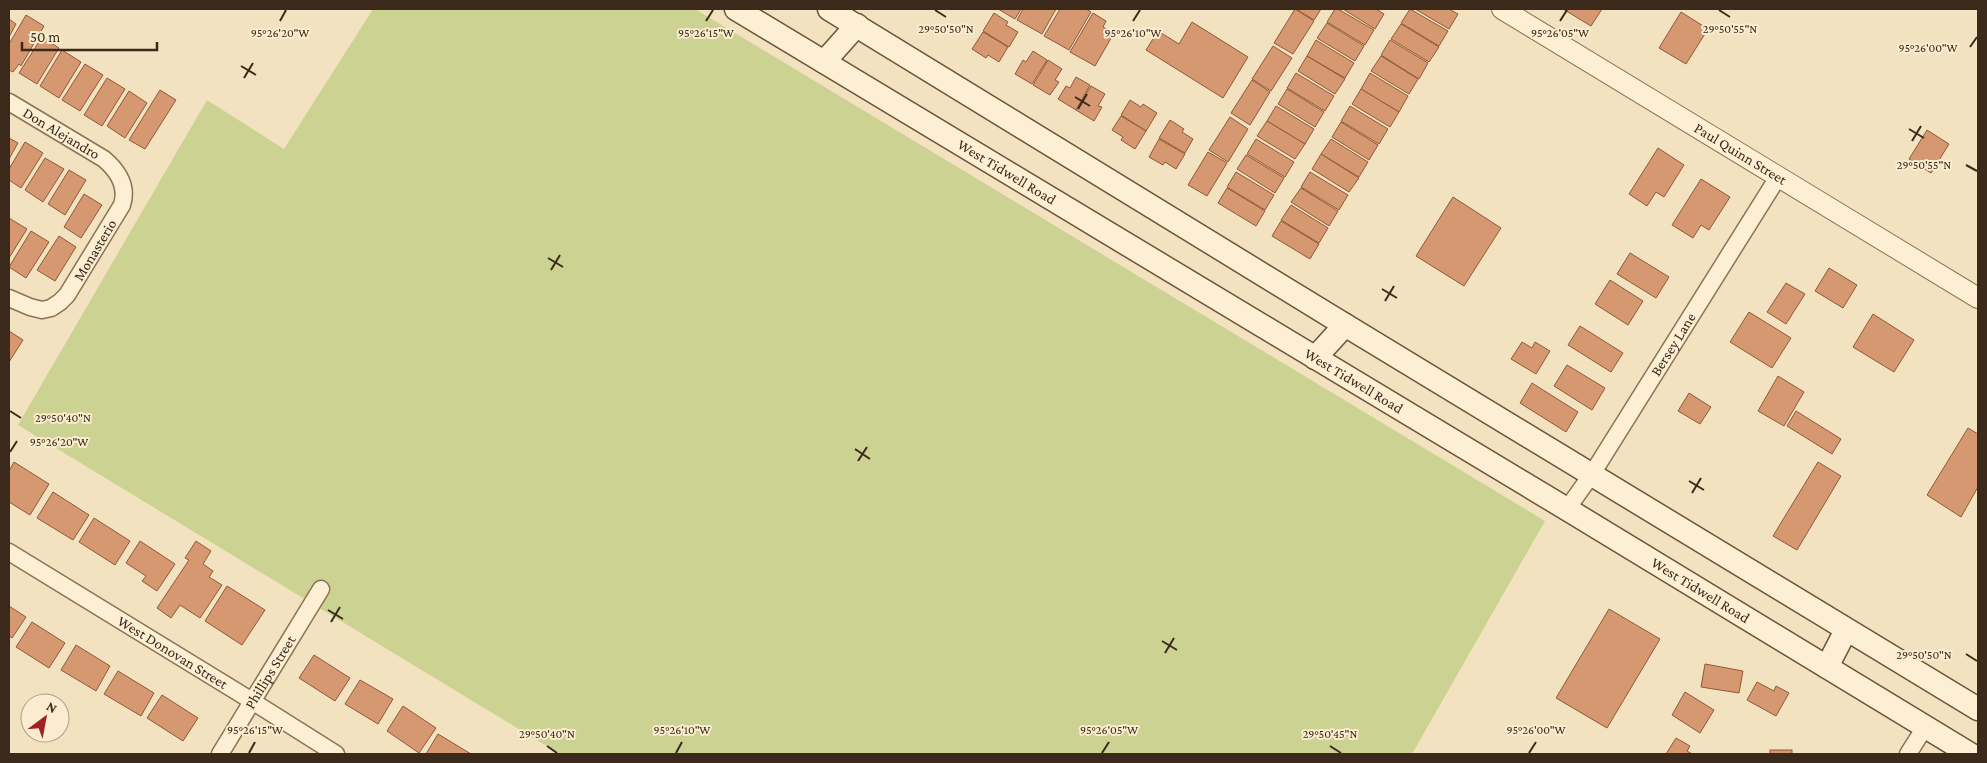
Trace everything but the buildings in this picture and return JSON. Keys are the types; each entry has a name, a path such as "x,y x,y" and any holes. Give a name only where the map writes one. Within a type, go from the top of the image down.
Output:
{"main road":[{"name":"West Tidwell Road","path":"736,9 1970,754"},
{"path":"829,9 1978,709"},
{"path":"824,62 857,25"},
{"path":"1315,358 1345,325"},
{"path":"1827,667 1846,630"}],"street":[{"name":"Paul Quinn Street","path":"1502,9 1978,298"},
{"name":"Don Alejandro","path":"9,102 113,166"},
{"name":"Monasterio","path":"9,298 42,310 51,308 67,295 122,205 124,188 120,176 113,166"},
{"name":"Bersey Lane","path":"1567,509 1592,474 1778,177"},
{"name":"West Donovan Street","path":"9,552 336,754"},
{"name":"Phillips Street","path":"220,754 321,589"},
{"path":"1908,754 1925,727"}],"green space":[{"path":"373,9 695,9 1545,521 1412,754 560,754 18,425 207,100 284,149"}]}
